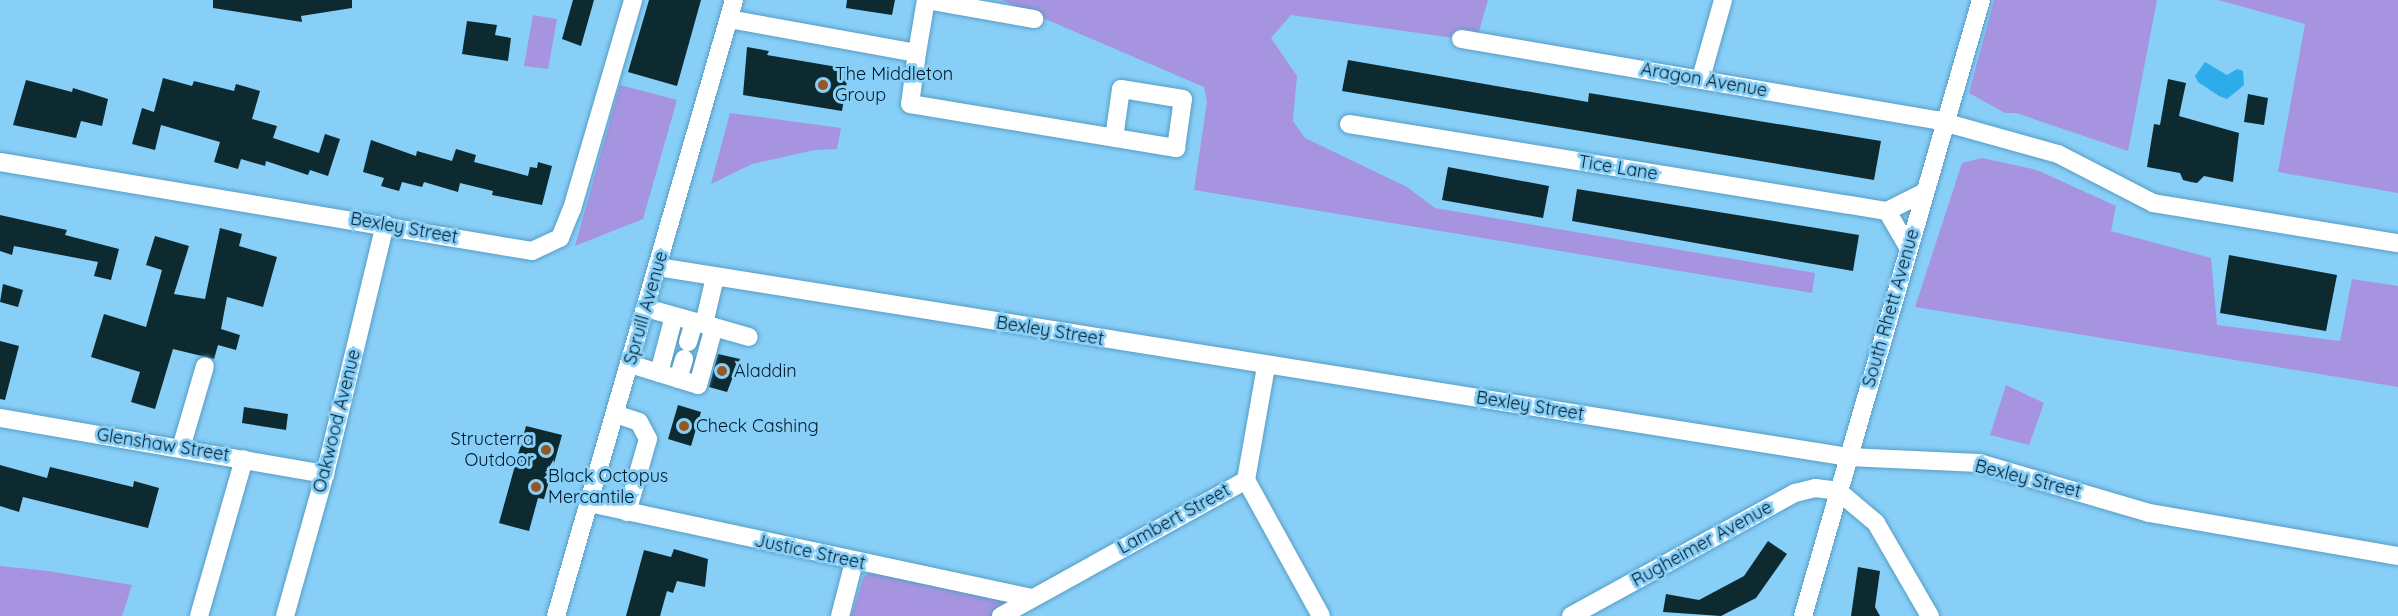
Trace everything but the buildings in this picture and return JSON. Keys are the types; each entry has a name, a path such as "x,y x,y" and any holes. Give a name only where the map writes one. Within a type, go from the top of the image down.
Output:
{"street":[{"name":"Bexley Street","path":"0,162 385,224 532,251 560,238 633,0"},
{"name":"Spruill Avenue","path":"556,616 734,0"},
{"path":"1034,19 926,0 910,104 1114,138"},
{"path":"1701,78 1723,0"},
{"name":"South Rhett Avenue","path":"1803,616 1923,193 1947,123 1981,0"},
{"path":"729,19 917,53"},
{"name":"Aragon Avenue","path":"1461,39 1701,78 1947,123 2058,154 2153,203 2398,243"},
{"name":"Tice Lane","path":"1349,124 1887,211"},
{"path":"1908,247 1887,211 1923,193"},
{"name":"Oakwood Avenue","path":"285,616 325,474 385,224"},
{"name":"Bexley Street","path":"658,267 1266,366 1848,457 1979,463 2149,513 2398,556"},
{"path":"630,364 698,385 704,324 715,277"},
{"path":"646,308 749,337"},
{"path":"659,373 674,316"},
{"path":"678,379 686,351 704,324"},
{"path":"181,448 205,366"},
{"name":"Lambert Street","path":"1001,616 1246,480 1266,366"},
{"path":"615,414 639,422 648,439 627,512"},
{"name":"Glenshaw Street","path":"0,418 325,474"},
{"path":"199,616 244,459"},
{"path":"1246,480 1321,616"},
{"name":"Rugheimer Avenue","path":"1578,615 1795,493 1815,488 1838,491"},
{"path":"1838,491 1876,523 1930,616"},
{"name":"Justice Street","path":"589,503 854,562 1032,598"},
{"path":"840,616 854,562"}],"shaded area":[{"path":"1001,0 1488,0 1478,35 1461,39 1291,15 1271,38 1297,76 1293,121 1305,138 1407,187 1435,208 1815,273 1812,293 1194,190 1207,101 1204,87"},
{"path":"1994,0 2157,0 2128,151 2016,113 2005,113 1969,93"},
{"path":"2218,0 2398,0 2398,193 2278,172 2305,24"},
{"path":"533,15 557,19 548,69 524,66"},
{"path":"620,85 677,100 643,219 575,246"},
{"path":"730,113 841,128 837,149 815,150 752,164 711,184"},
{"path":"1982,158 2037,170 2116,206 2111,231 2211,258 2217,325 2340,341 2352,279 2398,286 2398,387 1915,307 1962,163"},
{"path":"2006,385 2044,403 2029,445 1990,435"},
{"path":"0,566 48,571 132,585 122,616 0,616"},
{"path":"876,571 1010,600 994,616 851,616 864,576"}],"water":[{"path":"2205,62 2227,75 2237,69 2243,71 2244,85 2227,99 2219,96 2198,82 2195,76"}],"place":[{"name":"The Middleton Group","path":"823,85"},
{"name":"Aladdin","path":"722,371"},
{"name":"Check Cashing","path":"684,426"},
{"name":"Structerra Outdoor","path":"546,450"},
{"name":"Black Octopus Mercantile","path":"536,487"}]}
